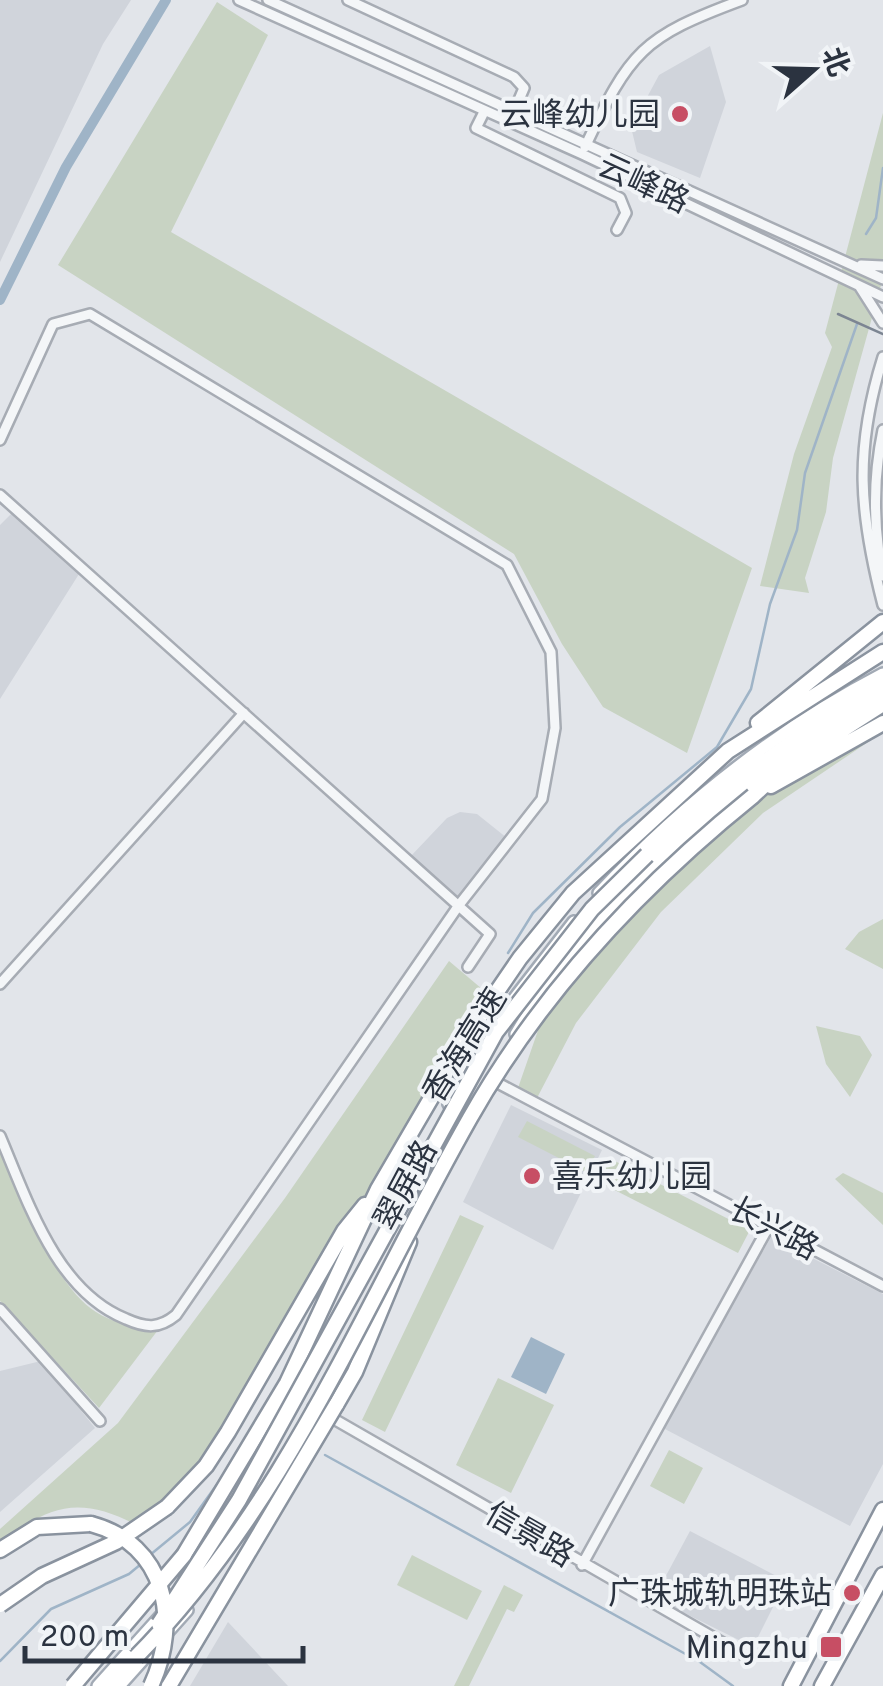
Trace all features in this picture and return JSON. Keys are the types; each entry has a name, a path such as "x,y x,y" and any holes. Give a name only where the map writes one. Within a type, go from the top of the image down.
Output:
{"highway":[{"path":"728,750 786,698 883,622"},
{"name":"香海高速","path":"378,1189 472,1028 520,958 585,882 728,750 883,652"},
{"path":"136,1658 239,1500 452,1106 496,1032 540,972 592,910 694,813 808,729 883,682"},
{"path":"107,1686 210,1574 265,1500 471,1116 558,986 663,870 783,768 883,704"},
{"path":"753,796 883,722"},
{"path":"0,1605 42,1576 116,1542 184,1492 228,1432 344,1231 378,1189"},
{"path":"73,1686 184,1555 286,1383 378,1189"},
{"path":"169,1686 355,1372 424,1204"},
{"path":"791,1686 883,1510"},
{"path":"0,1550 37,1528 75,1522 111,1529 132,1543 156,1570 165,1595 166,1645 151,1686"},
{"path":"822,1686 883,1574"}],"main road":[{"name":"翠屏路","path":"98,1686 168,1608 218,1541 298,1400 383,1225 463,1077 544,957 643,846 694,803 808,716 883,674"},
{"name":"翠屏路","path":"118,1686 188,1608 234,1545 313,1407 408,1222 490,1079 566,959 654,860 762,773 883,695"}],"street":[{"name":"云峰路","path":"238,0 484,112 584,150 883,279"},
{"name":"云峰路","path":"268,0 513,114 883,296"},
{"path":"348,0 514,78 524,88 513,114"},
{"path":"584,150 618,78 644,47 676,25 742,0"},
{"path":"484,112 476,128 615,194 624,204 620,226"},
{"path":"849,264 883,266"},
{"path":"858,285 883,323"},
{"path":"0,440 52,324 90,314 507,565 551,652 555,728 542,798 459,905 176,1315 165,1324 150,1328 98,1308 74,1282 32,1211 0,1136"},
{"path":"883,357 860,456 864,513 883,605"},
{"path":"883,430 875,497 883,576"},
{"path":"0,495 490,934 468,967"},
{"path":"0,984 244,713"},
{"name":"长兴路","path":"490,1079 883,1286"},
{"path":"582,1565 770,1224"},
{"path":"0,1309 100,1420"},
{"name":"信景路","path":"313,1407 749,1658"}],"shaded area":[{"path":"0,0 131,0 103,44 0,262"},
{"name":"云峰幼儿园","path":"710,46 726,102 700,178 637,152 631,127 659,75"},
{"path":"12,513 79,574 0,699 0,525"},
{"path":"460,812 477,814 507,838 459,902 410,857 447,818"},
{"name":"喜乐幼儿园","path":"511,1105 602,1150 553,1250 463,1202"},
{"path":"771,1237 883,1294 883,1464 850,1526 663,1428"},
{"path":"41,1361 95,1428 0,1512 0,1371"},
{"path":"690,1531 786,1581 753,1647 654,1598"},
{"path":"228,1622 288,1686 190,1686"}],"green space":[{"path":"217,2 268,35 171,232 752,568 687,753 603,707 562,644 514,554 58,265"},
{"path":"883,113 883,278 833,458 826,512 805,578 809,593 760,586 794,454 832,347 825,333"},
{"path":"883,710 883,732 763,813 661,912 576,1023 537,1098 518,1088 551,993 762,785"},
{"path":"883,919 883,969 845,949 859,932"},
{"path":"449,961 488,994 277,1349 174,1499 135,1524 96,1509 79,1507 48,1513 0,1546 0,1529 118,1423 285,1198"},
{"path":"816,1026 860,1036 872,1055 850,1097 826,1064"},
{"path":"527,1121 595,1156 586,1172 518,1137"},
{"path":"0,1149 39,1238 81,1299 96,1312 122,1324 149,1332 161,1326 99,1408 0,1301"},
{"path":"607,1157 750,1230 738,1253 595,1180"},
{"path":"843,1173 883,1193 883,1225 835,1179"},
{"path":"460,1215 484,1226 385,1432 362,1420"},
{"path":"498,1378 554,1405 511,1493 456,1465"},
{"path":"669,1450 703,1468 684,1504 650,1486"},
{"path":"412,1555 482,1591 467,1620 397,1585"},
{"path":"504,1585 523,1595 514,1612 507,1609 469,1686 454,1686"}],"water":[{"path":"531,1337 565,1354 546,1394 511,1377"}],"waterway":[{"path":"0,300 66,167 166,0"},
{"path":"866,234 876,218 883,168"},
{"path":"508,953 533,913 620,827 717,747 751,689 770,604 797,530 805,473 857,324"},
{"path":"325,1455 700,1662 733,1686"},
{"path":"150,1555 190,1522 228,1469"},
{"path":"0,1661 51,1609 129,1574 141,1564"}],"tram line":[{"path":"838,314 883,334"}],"place":[{"name":"云峰幼儿园","path":"680,114"},
{"name":"喜乐幼儿园","path":"532,1176"},
{"name":"广珠城轨明珠站","path":"852,1593"},
{"name":"Mingzhu","path":"831,1647"}]}
